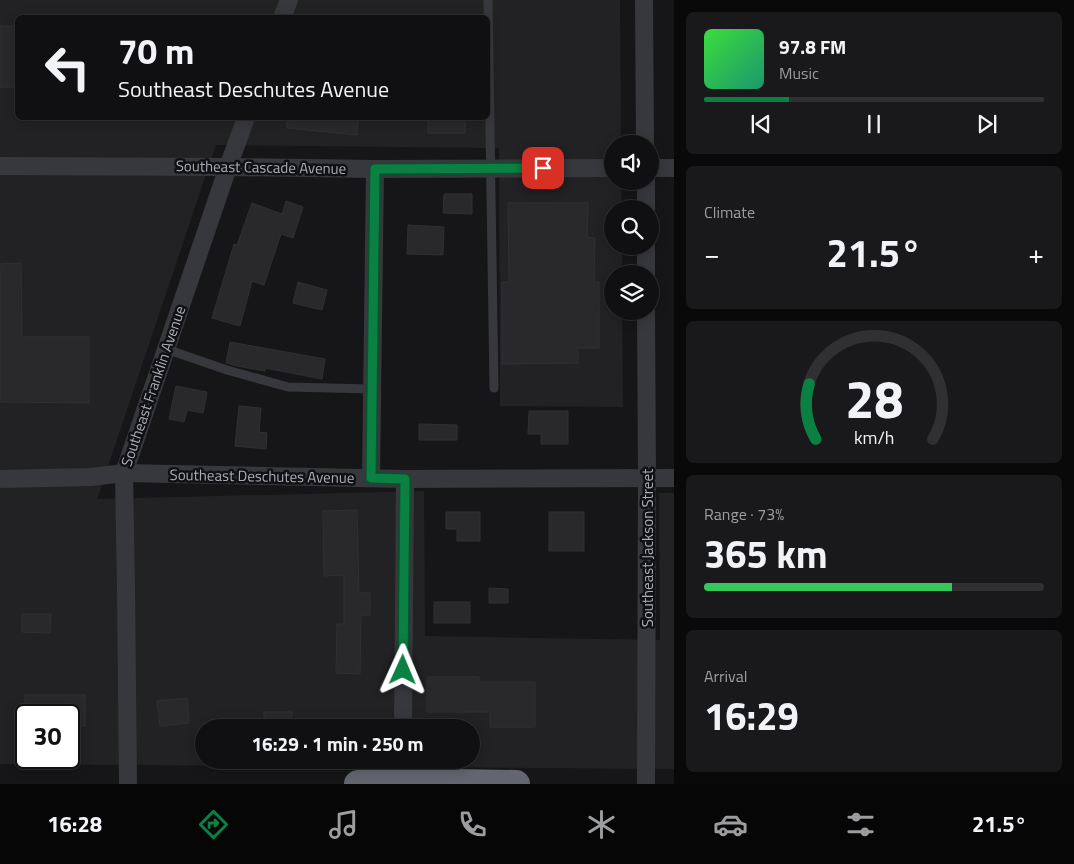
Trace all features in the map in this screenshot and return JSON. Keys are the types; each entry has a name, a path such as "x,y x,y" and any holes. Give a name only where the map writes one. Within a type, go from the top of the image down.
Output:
{"highway":[{"path":"358,784 402,771 516,784"}],"street":[{"path":"283,15 289,0"},
{"path":"644,0 645,135"},
{"name":"Southeast Franklin Avenue","path":"128,784 124,473 245,120"},
{"name":"Southeast Cascade Avenue","path":"0,166 375,169 604,168"},
{"path":"659,168 674,168"},
{"path":"371,478 375,169"},
{"name":"Southeast Jackson Street","path":"646,320 646,784"},
{"name":"Southeast Deschutes Avenue","path":"0,479 91,477 124,473 405,479 674,478"},
{"path":"403,719 405,479"}],"lane":[{"path":"488,0 488,15"},
{"path":"490,112 494,388"},
{"path":"166,349 227,370 288,387 372,389"}],"shaded area":[{"path":"0,0 620,0 621,135 604,135 604,190 621,190 622,200 604,200 604,255 622,255 622,265 604,265 604,320 622,320 623,407 500,406 499,148 216,145 97,499 424,491 425,636 660,640 659,493 674,493 674,769 480,768 480,719 195,719 195,765 80,765 80,704 15,704 15,764 0,764"}],"building":[{"path":"0,26 15,26 15,87 0,87"},
{"path":"287,120 358,120 357,135 287,128"},
{"path":"428,120 465,120 465,133 428,133"},
{"path":"444,194 472,194 472,214 443,213"},
{"path":"286,201 303,207 293,238 281,234 264,285 252,281 240,326 212,318 234,244 237,245 252,203 282,214"},
{"path":"508,203 588,203 587,237 595,238 594,282 599,282 599,348 578,348 578,363 502,364 502,282 509,282"},
{"path":"408,225 444,227 443,255 407,254"},
{"path":"21,263 22,337 89,337 89,403 0,402 0,264"},
{"path":"298,282 327,290 322,310 293,303"},
{"path":"230,342 325,359 322,379 226,363"},
{"path":"176,386 207,392 203,413 187,410 184,422 169,419"},
{"path":"239,406 261,408 259,432 267,433 266,449 235,446"},
{"path":"529,411 568,411 568,444 541,444 541,434 528,434"},
{"path":"419,424 457,425 457,440 419,440"},
{"path":"357,510 359,593 370,593 370,615 361,615 360,674 336,673 337,624 344,624 344,575 324,576 323,511"},
{"path":"446,512 480,512 480,541 457,541 457,529 446,529"},
{"path":"549,512 584,512 584,551 549,551"},
{"path":"489,588 508,589 508,603 489,603"},
{"path":"434,602 470,602 470,623 434,623"},
{"path":"22,614 51,614 50,633 22,632"},
{"path":"427,677 479,677 479,682 535,682 535,727 490,727 490,712 427,712"},
{"path":"25,695 85,695 85,726 80,726 80,704 25,704"},
{"path":"187,698 189,723 160,726 157,701"},
{"path":"264,712 292,712 292,719 264,719"}],"route":[{"path":"403,670 405,479 371,478 375,169 543,168"}]}
